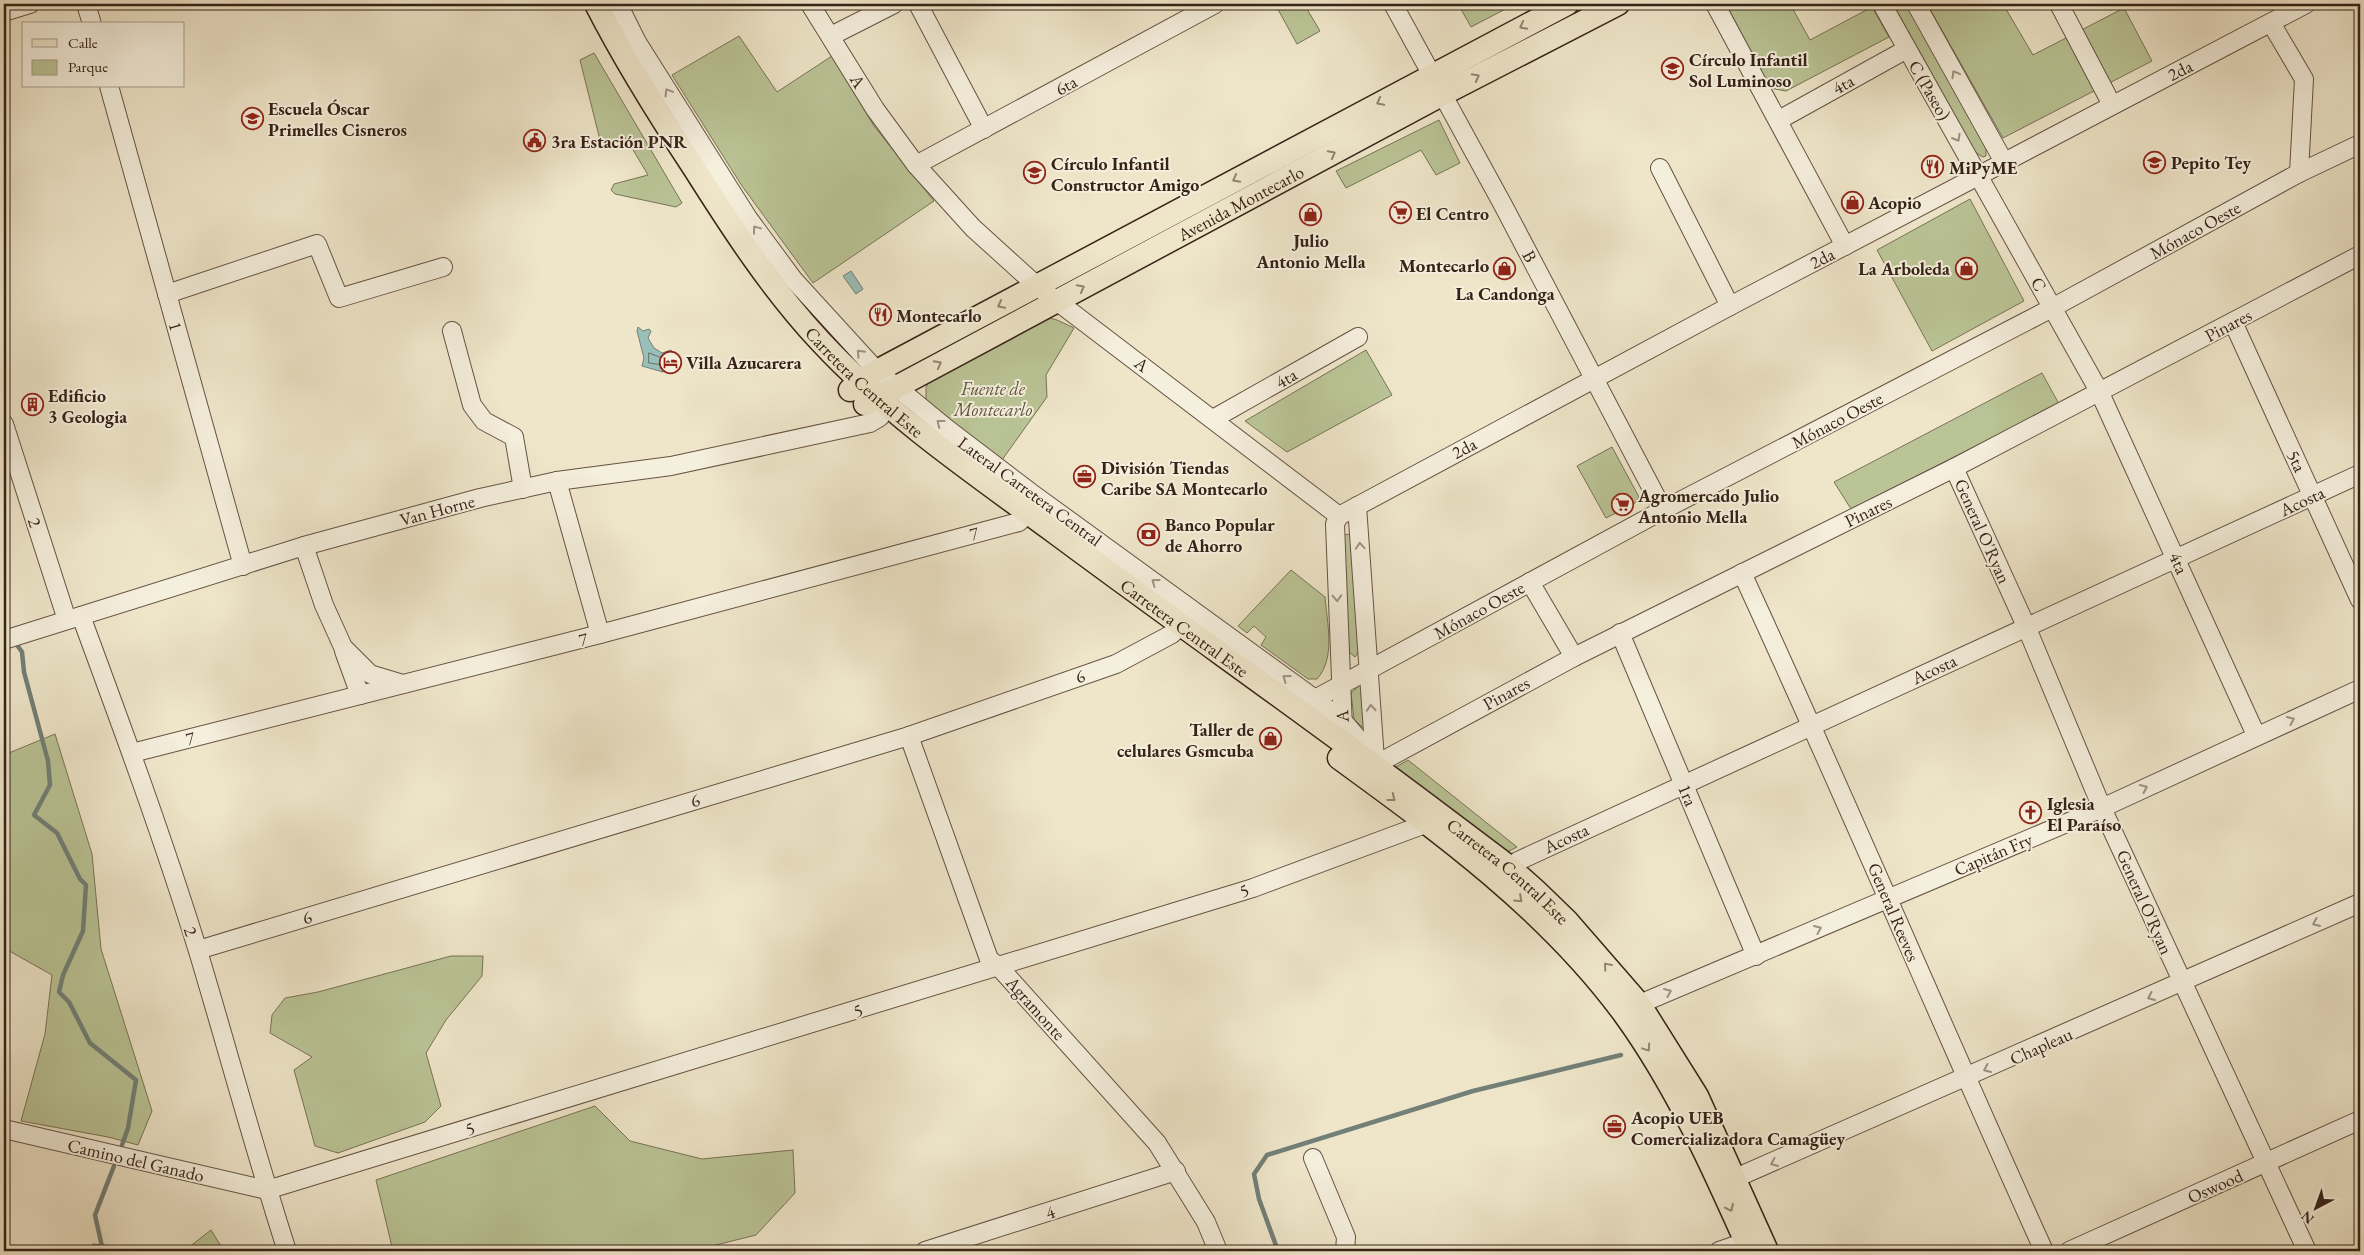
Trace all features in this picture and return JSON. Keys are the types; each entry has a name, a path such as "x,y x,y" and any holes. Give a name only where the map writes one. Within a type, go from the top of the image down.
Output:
{"main road":[{"name":"Carretera Central Este","path":"579,4 648,123 730,249 782,316 872,393 1024,517 1176,630 1343,741 1434,820 1567,921 1697,1096 1727,1182 1756,1245"},
{"name":"Carretera Central Este","path":"596,4 660,116 723,214 786,301 819,340 872,393"},
{"name":"Avenida Montecarlo","path":"872,393 1037,286 1432,74 1567,4"},
{"name":"Avenida Montecarlo","path":"872,393 1058,301 1443,94 1618,4"}],"street":[{"path":"4,12 30,4"},
{"path":"86,4 91,22"},
{"name":"Lateral Carretera Central","path":"618,4 652,66 748,218 872,393 1030,492 1315,699 1343,741"},
{"name":"A","path":"810,4 875,109 916,165 973,228 1037,286 1339,516 1335,524 1343,741"},
{"path":"831,36 894,4"},
{"path":"918,4 984,129"},
{"name":"6ta","path":"916,165 1215,4"},
{"name":"B","path":"1393,4 1443,94 1663,510"},
{"path":"1715,4 1845,246"},
{"name":"C (Paseo)","path":"1882,4 1979,176"},
{"name":"C (Paseo)","path":"1916,4 2004,162"},
{"path":"2060,4 2112,105"},
{"name":"2da","path":"1339,516 1730,306 2306,4"},
{"path":"2270,23 2304,79 2299,173"},
{"name":"4ta","path":"1779,120 1907,49"},
{"name":"1","path":"110,88 242,566"},
{"name":"Mónaco Oeste","path":"1315,699 1663,510 2052,308 2299,173 2360,144"},
{"path":"1660,168 1730,306"},
{"name":"C","path":"1979,176 2100,392"},
{"path":"167,294 317,244 338,298 443,267"},
{"name":"Pinares","path":"1374,768 1620,633 1954,468 2360,255"},
{"name":"5ta","path":"2233,322 2360,600"},
{"path":"452,331 472,405 484,420 514,437 523,488"},
{"name":"4ta","path":"1213,419 1358,337"},
{"name":"4ta","path":"2100,392 2256,735"},
{"name":"Van Horne","path":"4,640 304,546 480,498 557,481 671,466 870,422 872,393"},
{"name":"2","path":"4,424 74,618 132,753 198,950 267,1190 288,1251"},
{"name":"General O'Ryan","path":"1954,468 2026,626 2102,808 2306,1251"},
{"name":"Acosta","path":"1502,873 1683,783 1813,726 2026,626 2360,474"},
{"path":"557,481 600,634"},
{"name":"A","path":"1357,506 1374,768"},
{"name":"7","path":"132,753 600,634 1024,517"},
{"path":"304,546 324,605 360,695"},
{"name":"General Reeves","path":"1742,573 1813,726 1966,1079 2044,1251"},
{"path":"1530,582 1574,657"},
{"name":"6","path":"198,950 909,736 1116,664 1176,630"},
{"name":"1ra","path":"1620,633 1756,956"},
{"path":"342,647 370,674 404,684"},
{"name":"Capitán Fry","path":"1633,1010 2102,808 2256,735 2360,689"},
{"name":"Agramonte","path":"909,736 989,959 999,967 1158,1143 1206,1222 1218,1251"},
{"name":"5","path":"267,1190 1253,888 1434,820"},
{"name":"Chapleau","path":"1727,1182 1966,1079 2360,903"},
{"name":"Oswood","path":"2069,1251 2360,1120"},
{"name":"Camino del Ganado","path":"4,1129 267,1190"},
{"path":"1314,1158 1346,1237 1345,1251"},
{"name":"4","path":"925,1251 1176,1171"},
{"path":"1719,1251 1756,1245"}],"green space":[{"path":"1275,4 1304,4 1320,31 1297,44"},
{"path":"1458,4 1515,4 1471,27"},
{"path":"1726,4 1790,4 1810,40 1872,7 1889,37 1786,91 1770,88"},
{"path":"1893,4 1906,4 1986,148 1986,156 1983,157 1976,153"},
{"path":"1927,4 2003,4 2033,55 2124,8 2152,61 2003,138"},
{"path":"739,36 777,92 832,56 874,126 934,201 813,283 742,186 672,75"},
{"path":"594,53 682,203 676,207 615,194 611,190 614,184 648,175 626,138 601,144 580,60"},
{"path":"1439,120 1460,163 1436,175 1421,150 1346,188 1336,171"},
{"path":"1970,199 2024,301 1932,351 1877,250"},
{"name":"Fuente de Montecarlo","path":"1049,318 1074,328 1046,375 1047,397 1002,460 926,401 926,387 929,382"},
{"path":"1366,350 1392,395 1287,452 1245,421"},
{"path":"2042,373 2059,404 1851,509 1834,482"},
{"path":"1612,447 1639,497 1635,503 1606,518 1577,466"},
{"path":"1348,534 1351,536 1359,651 1355,657 1349,652 1343,538"},
{"path":"1291,570 1325,597 1329,640 1328,651 1327,661 1317,679 1308,679 1261,645 1266,637 1254,626 1247,633 1238,626"},
{"path":"1361,684 1364,729 1354,719 1351,693"},
{"path":"55,734 92,854 101,949 152,1111 138,1145 108,1137 21,1121 45,1034 52,975 4,948 4,755"},
{"path":"1408,760 1517,847 1505,853 1394,768"},
{"path":"451,956 483,956 482,976 446,1020 426,1053 441,1106 425,1122 338,1153 315,1146 294,1070 312,1057 270,1033 272,1015 285,998 318,992"},
{"path":"595,1106 630,1141 702,1159 793,1150 795,1193 756,1235 692,1251 393,1251 376,1180"},
{"path":"211,1230 224,1251 184,1251"},
{"path":"93,1244 165,1251 91,1251"}],"water":[{"path":"851,271 863,289 856,294 843,276"},
{"path":"638,327 643,331 649,329 651,331 648,338 654,348 662,353 671,350 673,352 667,369 663,372 642,366 644,358 637,331"}],"waterway":[{"path":"4,624 10,633"},
{"path":"15,642 22,652 24,672 48,761 50,785 34,815 57,833 80,879 86,885 83,931 63,975 59,992 69,1002 90,1043 136,1080 128,1128 122,1145"},
{"path":"1278,1251 1259,1199 1254,1174 1267,1155 1473,1091 1621,1055"},
{"path":"103,1251 95,1215 114,1166"}],"place":[{"name":"Círculo Infantil Sol Luminoso","path":"1673,69"},
{"name":"Escuela Óscar Primelles Cisneros","path":"252,118"},
{"name":"3ra Estación PNR","path":"535,141"},
{"name":"Pepito Tey","path":"2155,162"},
{"name":"MiPyME","path":"1933,167"},
{"name":"Círculo Infantil Constructor Amigo","path":"1035,173"},
{"name":"Acopio","path":"1852,202"},
{"name":"El Centro","path":"1400,213"},
{"name":"Julio Antonio Mella","path":"1311,215"},
{"name":"La Candonga","path":"1505,268"},
{"name":"La Arboleda","path":"1966,268"},
{"name":"Montecarlo","path":"880,315"},
{"name":"Villa Azucarera","path":"670,362"},
{"name":"Edificio 3 Geologia","path":"32,405"},
{"name":"División Tiendas Caribe SA Montecarlo","path":"1085,477"},
{"name":"Agromercado Julio Antonio Mella","path":"1622,505"},
{"name":"Banco Popular de Ahorro","path":"1149,534"},
{"name":"Taller de celulares Gsmcuba","path":"1270,739"},
{"name":"Iglesia El Paraíso","path":"2031,813"},
{"name":"Acopio UEB Comercializadora Camagüey","path":"1615,1127"}],"district":[{"name":"Montecarlo","path":"1444,265"}]}
